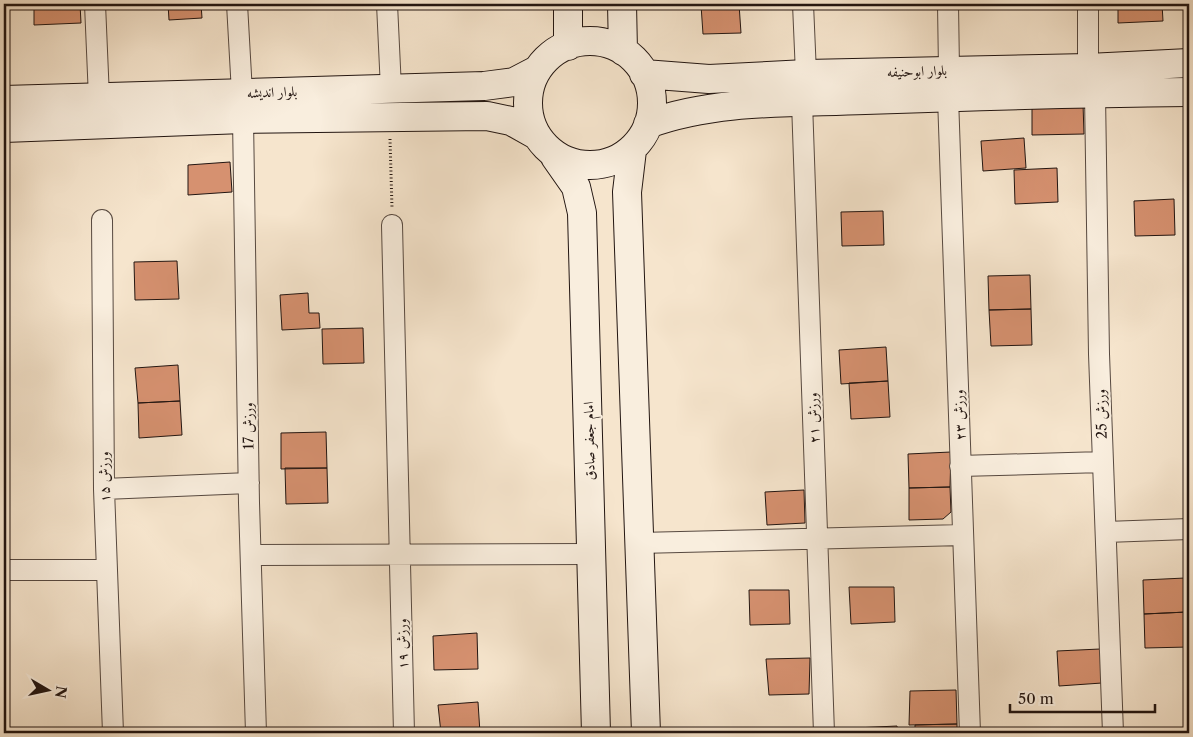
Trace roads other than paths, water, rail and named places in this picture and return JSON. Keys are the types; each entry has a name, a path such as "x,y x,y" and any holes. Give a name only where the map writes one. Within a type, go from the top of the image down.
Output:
{"street":[{"path":"95,4 99,98"},
{"name":"ورزش 17","path":"237,4 243,106 248,483 252,555 256,733"},
{"path":"387,4 391,89"},
{"path":"568,4 568,46"},
{"path":"622,4 623,51"},
{"path":"803,4 806,74"},
{"path":"948,4 949,70"},
{"path":"1088,4 1088,68"},
{"path":"582,40 611,43 623,51 634,58 649,80 653,107 645,134 632,150 614,162 591,166 555,157 536,135 529,115 528,94 537,70 555,50 582,40"},
{"name":"بلوار ابوحنیفه","path":"644,74 709,80 806,74 1088,68 1189,63"},
{"name":"بلوار اندیشه","path":"4,128 243,106 391,89 484,86 514,82 537,70"},
{"name":"بلوار ابوحنیفه","path":"648,124 674,114 706,109 802,102 1189,92"},
{"name":"ورزش 25","path":"1096,95 1099,354 1113,733"},
{"name":"ورزش ۲۳","path":"948,97 970,733"},
{"name":"بلوار اندیشه","path":"4,100 99,98 390,116 487,116 511,121 536,135"},
{"name":"ورزش ۲۱","path":"802,102 824,733"},
{"path":"632,150 627,192 646,733"},
{"name":"امام جعفر صادق","path":"555,157 576,187 582,213 596,733"},
{"name":"ورزش ۱۵","path":"102,220 104,489 113,733"},
{"name":"ورزش ۱۹","path":"392,225 404,733"},
{"path":"960,466 1103,462"},
{"path":"104,489 248,483"},
{"path":"1106,532 1189,529"},
{"path":"639,543 817,537 963,535"},
{"path":"252,555 592,554"},
{"path":"4,570 106,570"}]}
